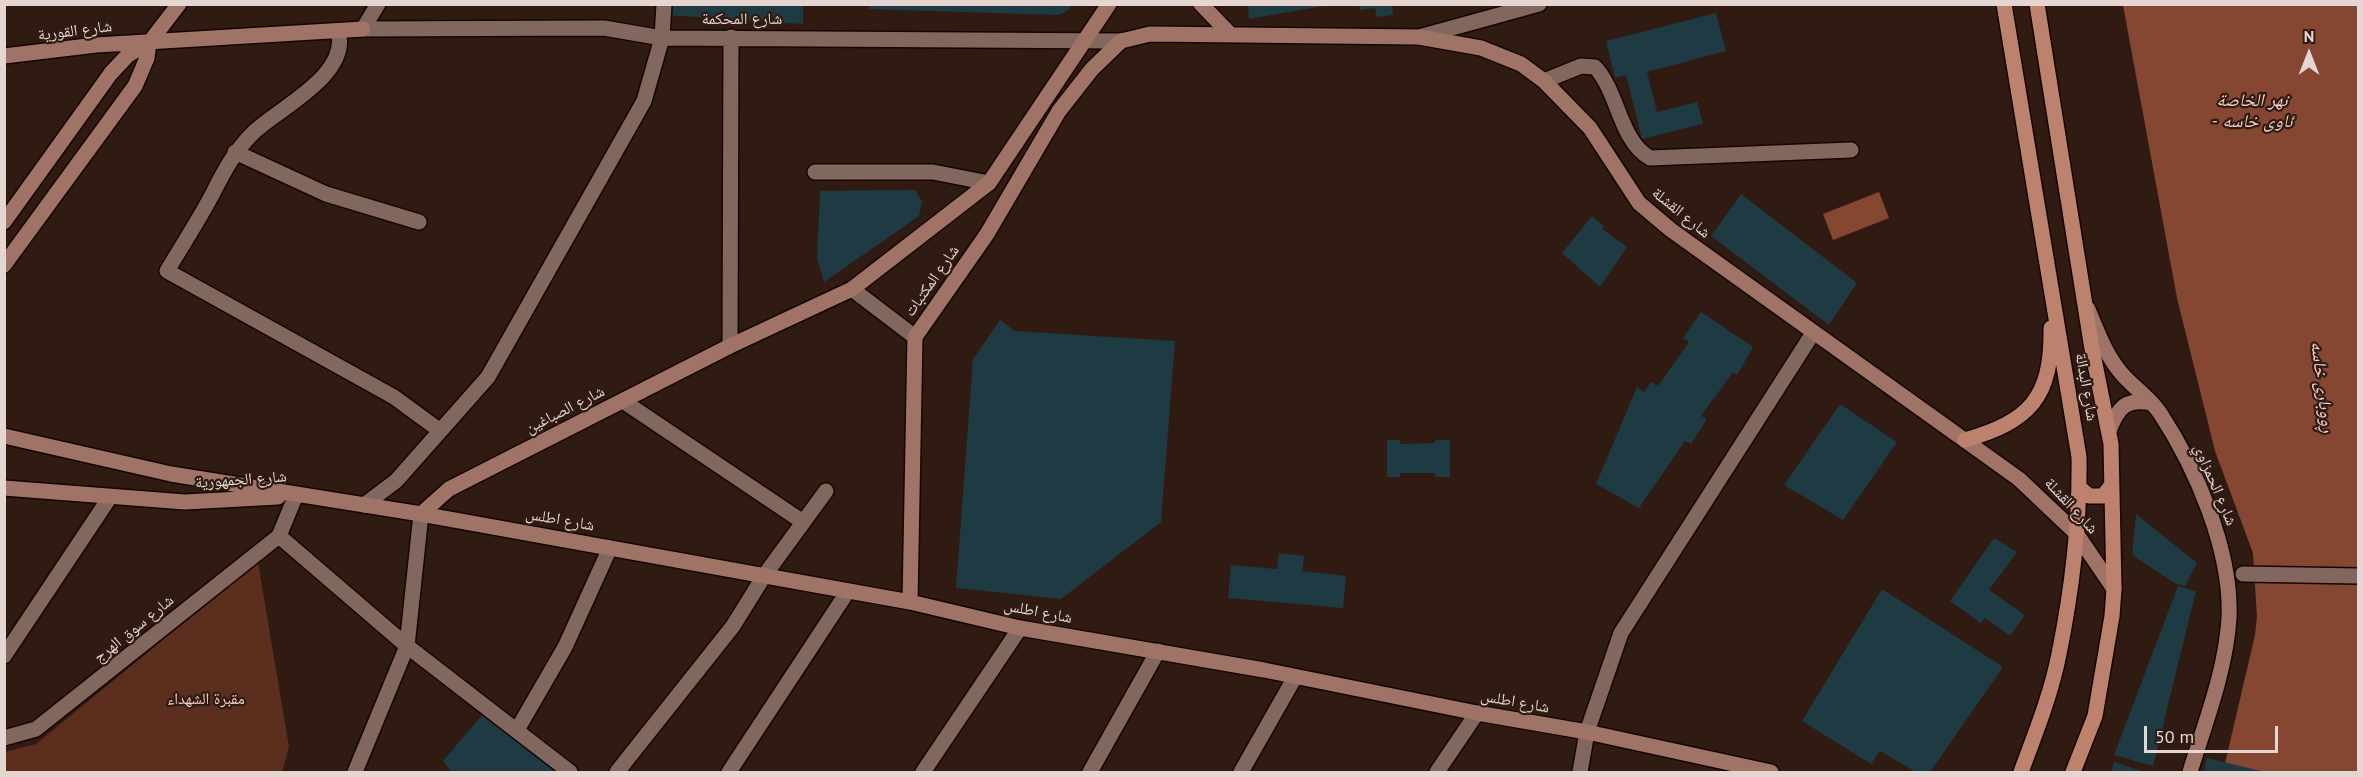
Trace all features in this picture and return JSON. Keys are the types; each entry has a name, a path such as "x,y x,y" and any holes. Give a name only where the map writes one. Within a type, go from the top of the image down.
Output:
{"main road":[{"name":"شارع البدالة","path":"2004,4 2075,423 2079,487 2076,533 2059,654 2045,706 2021,772"},
{"name":"شارع البدالة","path":"2037,4 2109,431 2114,589 2095,716 2073,772"},
{"path":"1965,440 2009,425 2024,415 2035,402 2049,357 2051,292"},
{"path":"2079,487 2095,497 2103,496 2111,486"}],"street":[{"path":"4,222 111,73 128,55 149,43 179,4"},
{"path":"363,29 378,4"},
{"path":"364,505 396,481 488,377 494,367 644,101 662,38 664,4"},
{"name":"شارع المكتبات","path":"730,346 852,289 989,183 1109,4"},
{"path":"1201,4 1225,29"},
{"path":"1214,4 1225,29"},
{"path":"1419,37 1539,4"},
{"name":"شارع المحكمة","path":"363,29 604,28 662,38 1128,39"},
{"name":"شارع القورية","path":"4,56 96,45 363,29"},
{"name":"شارع القشلة","path":"1128,39 1225,29 1419,37 1481,48 1521,64 1544,81 1590,128 1639,203 1671,230 2026,485 2076,533 2114,589"},
{"path":"338,31 340,49 328,70 303,95 257,129 235,152 167,271 393,397 439,430"},
{"path":"730,346 731,37"},
{"name":"شارع المكتبات","path":"910,602 915,337 987,234 1059,111 1092,69 1128,39"},
{"path":"4,265 135,86 147,58 149,43"},
{"path":"1544,81 1581,66 1595,67 1604,77 1636,150 1650,158 1851,150"},
{"path":"235,152 326,194 419,222"},
{"path":"815,172 933,172 989,183"},
{"path":"852,289 915,337"},
{"name":"شارع الحمزاوي","path":"2087,308 2118,369 2152,403 2173,434 2210,516 2227,575 2229,620 2223,654 2190,772"},
{"path":"1580,772 1587,732 1620,633 1813,333"},
{"name":"شارع الصباغين","path":"421,514 449,489 730,346"},
{"path":"623,401 803,522"},
{"path":"2109,431 2117,411 2123,404 2134,401 2152,403"},
{"name":"شارع الجمهورية","path":"4,436 171,474 296,495"},
{"name":"شارع الجمهورية","path":"4,488 184,502 296,495"},
{"path":"616,772 733,626 764,576 826,491"},
{"path":"296,495 279,536 407,646 570,772"},
{"name":"شارع اطلس","path":"296,495 421,514 910,602 1020,628 1158,651 1587,732 1772,772"},
{"path":"4,656 110,497"},
{"path":"355,772 407,646 421,514"},
{"name":"شارع سوق الهرج","path":"4,738 36,729 279,536"},
{"path":"517,730 564,647 610,548"},
{"path":"2243,574 2358,576"},
{"path":"729,772 848,591"},
{"path":"923,772 1020,628"},
{"path":"1090,772 1158,651"},
{"path":"1241,772 1295,677"},
{"path":"1437,772 1477,713"}],"green space":[{"name":"مقبرة الشهداء","path":"258,562 289,747 282,772 5,772 5,752 36,744"}],"water":[{"name":"نهر الخاصة - ئاوی خاسە","path":"2123,5 2358,5 2358,772 2223,772 2255,635 2257,617 2253,553 2215,451 2177,298"},
{"path":"1879,192 1889,218 1833,240 1823,214"}],"building":[{"path":"667,4 803,4 803,24 665,15"},
{"path":"869,4 1073,4 1067,11 1058,15 869,9"},
{"path":"1248,4 1324,4 1324,6 1249,19"},
{"path":"1359,4 1392,4 1393,15 1377,17 1375,8 1360,10"},
{"path":"1716,13 1726,51 1647,72 1657,112 1697,102 1703,124 1642,139 1626,75 1615,78 1606,41"},
{"path":"915,190 922,201 919,216 824,282 817,258 820,191"},
{"path":"1741,194 1857,283 1829,325 1711,236"},
{"path":"1592,216 1604,226 1602,229 1627,247 1600,287 1562,253"},
{"path":"1701,312 1753,347 1737,375 1733,372 1701,416 1707,419 1691,444 1685,441 1639,508 1596,484 1637,387 1644,392 1651,382 1658,386 1689,342 1683,338"},
{"path":"1000,320 1015,331 1175,341 1161,522 1061,599 956,588 973,359"},
{"path":"1840,404 1897,442 1843,520 1784,485"},
{"path":"1387,440 1400,440 1400,444 1450,440 1450,477 1435,477 1435,473 1400,473 1400,477 1387,477"},
{"path":"2136,514 2197,563 2185,586 2176,584 2132,555"},
{"path":"1994,538 2017,552 1989,590 2025,615 2010,636 1985,618 1981,623 1950,601"},
{"path":"1279,553 1304,556 1302,571 1346,576 1343,608 1228,598 1231,565 1277,569"},
{"path":"2178,586 2196,591 2153,766 2114,755"},
{"path":"1882,589 2003,667 1930,772 1916,772 1880,751 1871,764 1802,721"},
{"path":"482,715 562,772 452,772 443,761"},
{"path":"2207,758 2265,772 2204,772"},
{"path":"2114,762 2145,772 2111,772"}],"water label":[{"name":"ڕووباری خاسە","path":"2322,387"}]}
